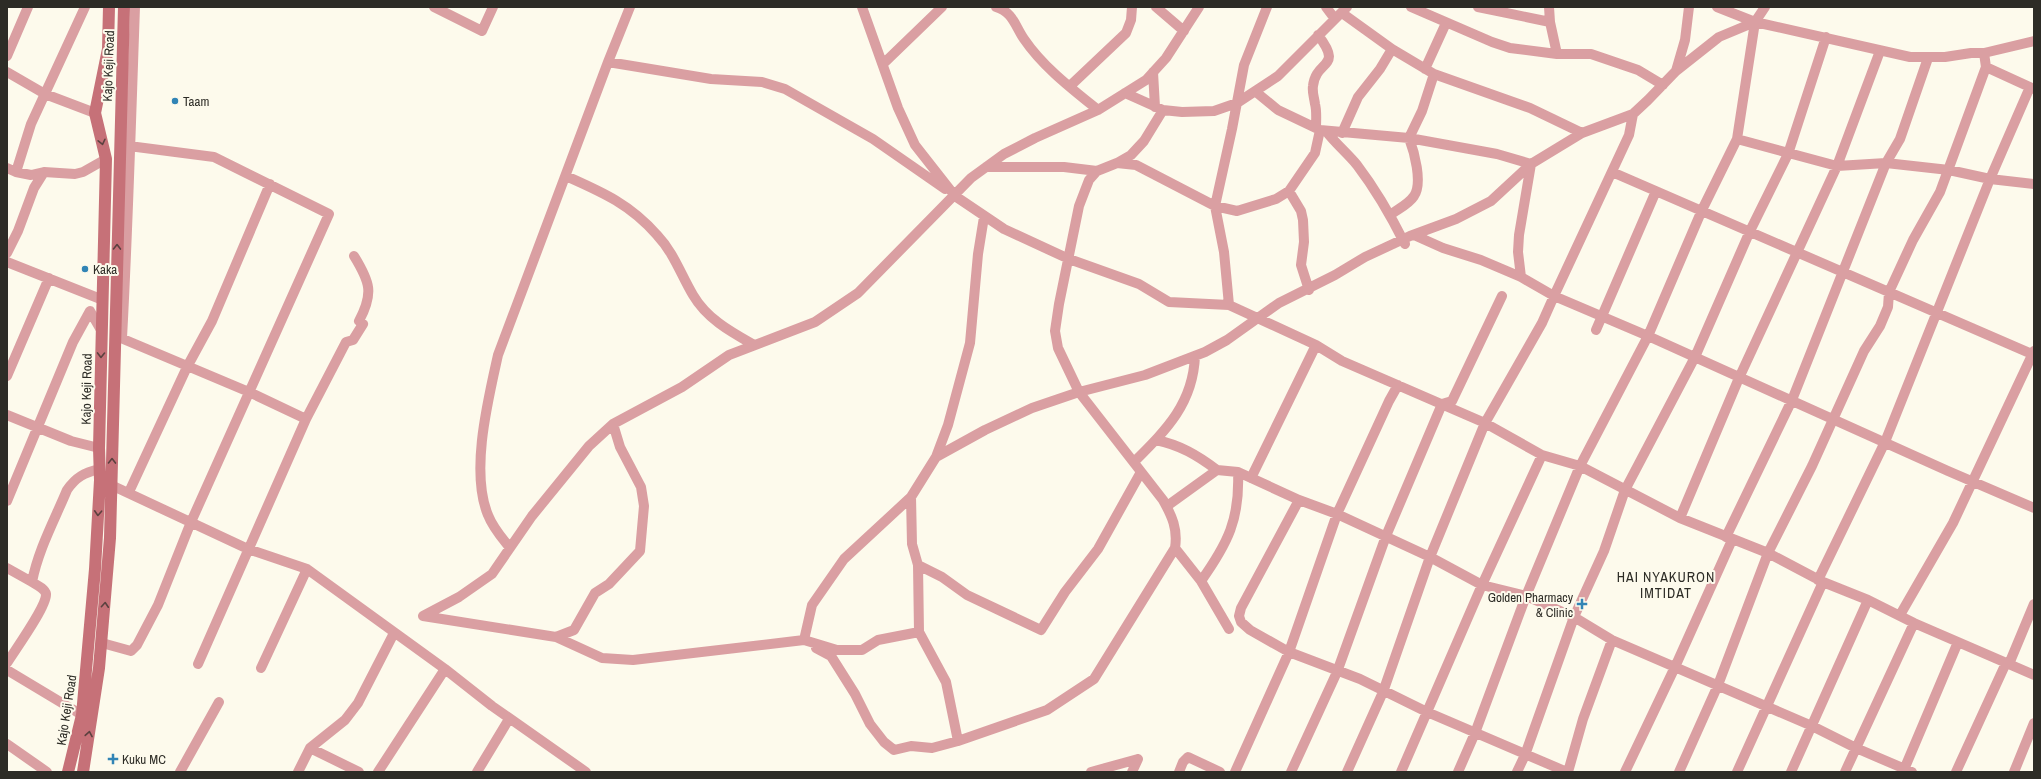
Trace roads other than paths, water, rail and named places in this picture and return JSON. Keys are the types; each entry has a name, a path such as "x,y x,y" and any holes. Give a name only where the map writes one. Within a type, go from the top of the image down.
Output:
{"main road":[{"name":"Kajo Keji Road","path":"68,772 82,715 96,561 101,330 104,300 106,159 95,113 108,49 109,7"},
{"name":"Kajo Keji Road","path":"83,772 102,643 110,538 118,337 124,7"}],"street":[{"path":"7,56 28,7"},
{"path":"85,7 11,170 31,175 44,172 75,174 84,172 106,159"},
{"path":"135,7 129,146 129,195 118,337 249,392 306,419"},
{"path":"434,7 482,31 492,7"},
{"path":"510,548 497,532 488,517 482,500 480,462 490,391 498,355 630,7"},
{"path":"862,7 898,108 915,145 955,196"},
{"path":"883,64 942,7"},
{"path":"996,7 1007,12 1015,21 1023,38 1042,60 1098,110"},
{"path":"1070,86 1126,33 1131,20 1132,7"},
{"path":"1156,7 1184,31"},
{"path":"919,632 878,640 862,650 837,650 804,640 633,660 602,658 556,637 423,616 459,597 492,574 532,516 589,446 613,424 682,387 729,355 815,322 858,293 955,196 970,178 1004,154 1098,110 1146,80 1166,58 1199,7"},
{"path":"1229,305 1225,258 1215,206 1238,103 1244,65 1267,7"},
{"path":"1326,7 1341,13 1392,49 1430,72 1530,108 1582,133"},
{"path":"1411,7 1446,23 1510,48 1557,54 1591,54 1638,70 1663,85"},
{"path":"1478,7 1550,22"},
{"path":"1549,7 1550,22 1557,54"},
{"path":"1676,71 1685,40 1689,7"},
{"path":"1717,7 1756,22 1826,37 1880,51 1928,58 1933,56 1945,58 1970,53 1984,53 2034,41"},
{"path":"1458,772 1475,733 1526,596 1580,466 1648,336 1702,210 1737,139 1756,22 1765,7"},
{"path":"1125,93 1159,108 1182,112 1214,111 1238,103 1278,76 1341,13"},
{"path":"936,457 985,430 1032,408 1079,392 1145,375 1217,346 1279,303 1308,290 1365,257 1414,235 1456,219 1492,200 1531,164 1582,133 1633,114 1676,71 1719,37 1756,22"},
{"path":"1390,215 1415,194 1418,184 1415,153 1409,138 1422,111 1430,72 1446,23"},
{"path":"1117,163 1136,165 1215,206 1237,211 1276,199 1289,191 1315,153 1320,130 1316,105 1312,92 1313,82 1330,58 1330,53 1318,35"},
{"path":"1517,772 1525,755 1574,617 1604,551 1625,490 1695,357 1750,231 1788,154 1826,37"},
{"path":"1342,133 1358,97 1380,69 1392,49"},
{"path":"1680,518 1739,378 1796,251 1838,166 1880,51"},
{"path":"1678,772 1718,685 1768,553 1812,466 1864,351 1880,326 1888,307 1889,292 1913,240 1940,192 1986,67 1984,53"},
{"path":"1625,772 1675,667 1729,539 1792,400 1886,163 1900,139 1928,58"},
{"path":"608,62 710,78 762,82 785,89 873,138 984,217 1004,229 1069,259 1139,284 1169,302 1229,305 1316,345 1342,361 1484,423 1542,455 1580,466 1680,518 1729,539 1768,553 1821,581 1868,600 1914,623 2034,675"},
{"path":"1737,772 1767,708 1821,581 1885,442 1990,179 2032,88 1986,67"},
{"path":"7,72 45,94 95,113"},
{"path":"804,640 831,656 855,694 870,724 884,742 894,750 911,746 932,748 958,741 1047,710 1094,679 1174,548 1177,536 1172,516 1167,506 1079,392 1058,348 1055,331 1059,304 1084,192 1089,180 1097,171 1117,163 1130,155 1144,141 1159,108 1153,72"},
{"path":"1256,92 1278,110 1320,130 1409,138 1497,154 1531,164"},
{"path":"1346,772 1383,692 1430,557 1484,423 1542,323 1629,135 1633,114"},
{"path":"1320,130 1356,164 1379,195 1405,244"},
{"path":"1737,139 1788,154 1838,166 1886,163 1949,170 1990,179 2034,184"},
{"path":"102,643 131,651 134,650 158,605 191,522 328,214 214,157 129,146"},
{"path":"1521,277 1518,252 1519,235 1531,164"},
{"path":"986,167 1064,167 1097,171"},
{"path":"7,253 18,231 34,188 44,172"},
{"path":"1612,172 2034,354 1974,482 1953,523 1900,615"},
{"path":"566,176 611,196 632,211 657,235 674,256 693,295 707,313 722,327 754,346"},
{"path":"129,492 187,367 212,321 270,184"},
{"path":"1289,191 1301,211 1303,220 1304,242 1300,265 1308,290"},
{"path":"1596,330 1656,191"},
{"path":"804,640 812,605 844,559 911,497 936,457 948,425 970,343 978,254 984,217"},
{"path":"1414,235 1443,248 1481,260 1521,277 1554,296 1602,318 1648,336 1739,378 1792,400 2034,508"},
{"path":"198,664 306,419 346,342 353,340 363,324 359,321 363,313 369,289 366,275 354,256"},
{"path":"7,262 104,300"},
{"path":"7,376 49,278"},
{"path":"1442,404 1452,401 1502,296"},
{"path":"7,501 73,342 90,312 101,330"},
{"path":"1251,478 1316,345"},
{"path":"1134,462 1156,440 1176,415 1188,395 1194,376 1195,356"},
{"path":"1235,772 1289,652 1337,514 1389,401 1398,385"},
{"path":"1291,772 1337,672 1386,536 1442,404"},
{"path":"7,416 71,441 99,448"},
{"path":"556,637 574,630 595,594 609,584 640,551 644,506 641,486 620,447 613,424"},
{"path":"1156,440 1174,444 1187,450 1216,470 1238,472 1299,500 1337,514 1430,557 1482,585 1526,596 1574,617 1612,640 1718,685 1767,708 1812,726 1907,771 1958,642"},
{"path":"1401,772 1482,585 1542,455"},
{"path":"32,582 38,561 67,490 73,480 82,474 99,469"},
{"path":"1167,506 1216,470"},
{"path":"918,565 942,577 967,595 1040,630 1065,592 1098,549 1141,472"},
{"path":"1201,581 1214,562 1234,521 1239,492 1238,472"},
{"path":"111,485 129,492 248,550 307,570 445,669 510,719 584,772"},
{"path":"911,497 912,544 918,565 919,632 946,682 958,741"},
{"path":"1299,500 1241,608 1239,616 1241,622 1250,630 1289,652 1337,672 1360,679 1383,692 1427,712 1568,772 1583,718 1612,640"},
{"path":"1174,548 1201,581 1229,629"},
{"path":"7,568 44,590 46,595 42,607 7,663"},
{"path":"261,668 307,570"},
{"path":"1791,772 1868,600"},
{"path":"1956,772 2034,604"},
{"path":"1845,772 1914,623"},
{"path":"298,772 310,748 345,720 358,703 394,633"},
{"path":"87,664 99,668"},
{"path":"378,772 445,669"},
{"path":"7,670 82,715"},
{"path":"180,772 218,702"},
{"path":"477,772 510,719"},
{"path":"2014,772 2034,723"},
{"path":"7,744 47,772"},
{"path":"310,748 359,772"},
{"path":"1179,772 1183,762 1188,757 1220,772"},
{"path":"1091,772 1138,759 1132,772"}],"place":[{"name":"Taam","path":"175,101"},
{"name":"Kaka","path":"85,269"},
{"name":"Golden Pharmacy & Clinic","path":"1582,604"},
{"name":"Kuku MC","path":"113,759"}],"district":[{"name":"HAI NYAKURON IMTIDAT","path":"1666,586"}]}
